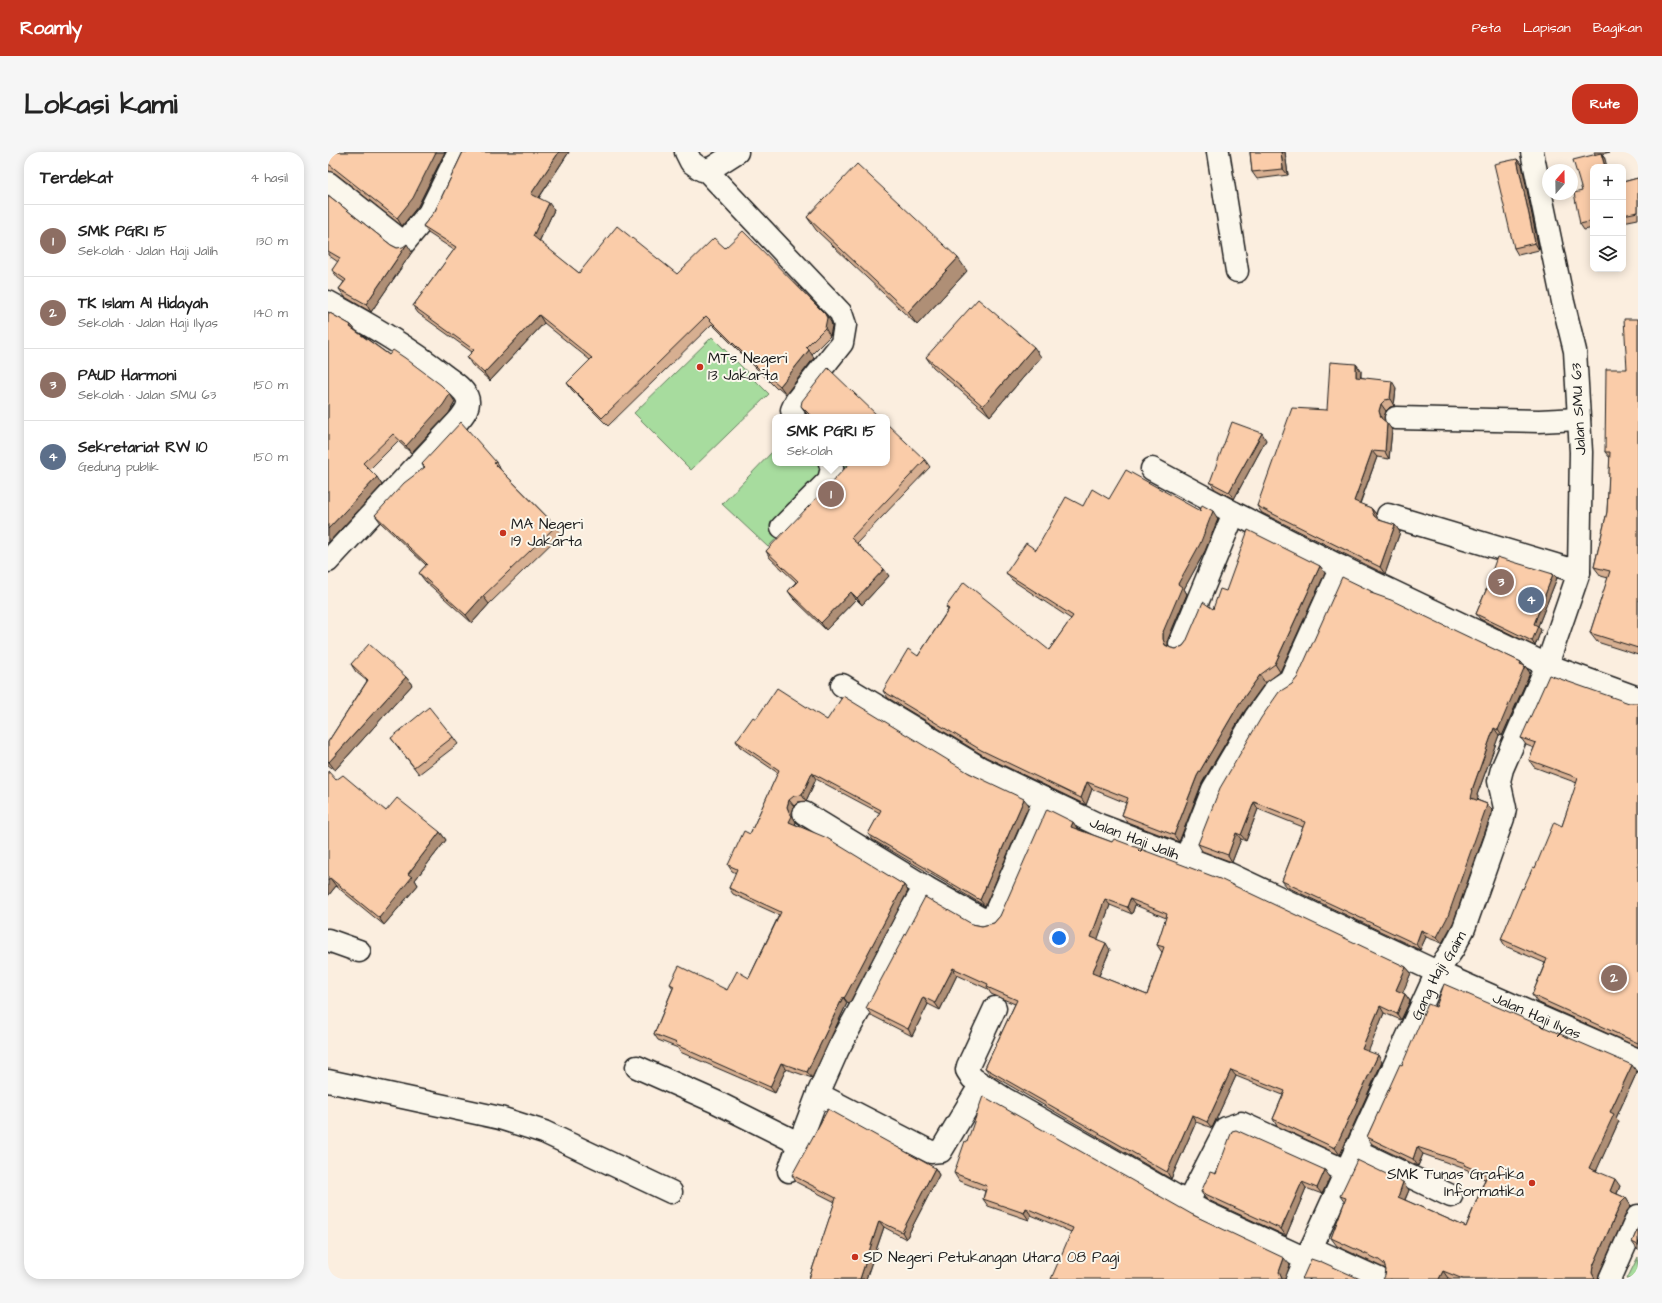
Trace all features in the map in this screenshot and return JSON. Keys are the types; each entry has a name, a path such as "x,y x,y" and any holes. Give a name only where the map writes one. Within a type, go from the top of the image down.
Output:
{"street":[{"path":"328,183 404,243 429,213 459,152"},
{"path":"686,152 691,162 704,170 841,313 845,325 842,342 796,400 792,410 793,414"},
{"path":"704,170 737,152"},
{"path":"1218,152 1236,271"},
{"name":"Jalan SMU 63","path":"1532,152 1563,302 1575,351 1581,452 1579,572 1547,665"},
{"path":"328,302 373,326 434,367 456,384 467,397 468,404 458,422 328,562"},
{"path":"1396,418 1539,421 1579,420"},
{"path":"782,527 828,480 832,468 831,466"},
{"path":"1152,470 1341,567 1547,665 1638,698"},
{"path":"1180,644 1234,513"},
{"path":"1388,515 1579,572"},
{"path":"1186,858 1213,789 1255,718 1275,690 1290,680 1341,567"},
{"name":"Gang Haji Gaim","path":"1297,1279 1437,972 1464,928 1503,818 1504,808 1499,781 1502,769 1547,665"},
{"name":"Jalan Haji Jalih","path":"842,685 980,768 1099,825 1236,877 1437,972"},
{"path":"804,813 925,888 980,918 989,920 993,918 1045,799"},
{"path":"789,1171 798,1143 838,1049 910,912 925,888"},
{"path":"328,940 359,951"},
{"name":"Jalan Haji Ilyas","path":"1437,972 1638,1060"},
{"path":"995,1008 968,1066 967,1070 972,1078 1204,1212 1379,1279"},
{"path":"637,1067 716,1102 798,1143"},
{"path":"328,1081 500,1118 544,1132 671,1192"},
{"path":"818,1094 931,1152 936,1152 941,1151 981,1084"},
{"path":"1188,1202 1226,1128 1241,1123 1346,1171"},
{"path":"1356,1150 1451,1196"},
{"path":"1610,1279 1638,1216"}],"green space":[{"path":"712,337 769,394 691,470 634,413"},
{"path":"772,452 772,466 846,466 768,547 722,504"},
{"path":"1638,1257 1638,1279 1627,1279"}],"building":[{"path":"328,152 436,152 413,198 397,218 328,164"},
{"path":"463,152 559,152 531,194 549,203 533,236 579,273 617,226 677,274 714,238 725,248 743,231 825,314 827,318 825,328 806,347 809,350 780,386 773,380 771,381 706,316 602,418 567,383 592,358 539,315 484,373 467,357 474,350 413,306 456,247 423,226 435,211"},
{"path":"1250,152 1281,152 1283,169 1252,172"},
{"path":"1601,153 1604,164 1590,164 1590,222 1580,224 1575,200 1578,200 1578,192 1582,191 1578,177 1578,164 1574,164 1573,160"},
{"path":"1517,159 1535,243 1514,248 1494,164"},
{"path":"857,164 958,258 908,312 807,217"},
{"path":"1638,178 1638,212 1626,214 1626,200 1626,181"},
{"path":"328,195 391,245 397,248 403,247 407,244 366,304 339,289 346,280 332,270 340,258 328,251"},
{"path":"978,299 1034,347 983,406 926,357"},
{"path":"328,312 351,325 350,327 389,355 393,350 405,358 441,385 450,394 443,405 406,446 393,434 363,463 377,477 328,529"},
{"path":"1624,319 1638,319 1638,648 1590,633 1610,571 1594,567 1607,512 1610,452 1605,452 1606,369 1627,369"},
{"path":"1330,362 1356,364 1356,377 1392,381 1390,399 1385,400 1381,404 1379,411 1381,418 1387,423 1385,452 1372,451 1354,501 1371,508 1374,516 1379,520 1395,525 1380,567 1257,506 1292,408 1327,410"},
{"path":"828,368 876,414 809,414 801,406 802,401"},
{"path":"461,422 496,462 494,463 556,526 483,596 466,615 419,573 427,564 375,515 404,483 425,467 422,464"},
{"path":"1232,422 1262,433 1229,492 1210,482"},
{"path":"890,427 925,460 851,538 884,569 857,598 851,592 821,623 788,591 798,581 766,551 847,466 890,466"},
{"path":"1126,470 1200,511 1202,505 1213,511 1200,544 1178,584 1182,587 1163,632 1165,645 1171,648 1176,649 1183,646 1186,642 1203,602 1213,609 1220,589 1226,591 1248,530 1320,566 1275,664 1260,675 1239,704 1197,776 1174,835 1122,815 1128,798 1087,782 1081,798 981,750 883,691 908,649 918,656 949,609 946,607 964,582 1049,650 1073,616 1006,573 1026,543 1036,550 1066,497 1083,506 1092,489 1109,499"},
{"path":"1497,557 1553,574 1534,624 1538,626 1532,641 1476,614 1493,574 1491,574"},
{"path":"1342,577 1371,591 1371,593 1391,600 1521,662 1520,664 1525,666 1498,730 1494,728 1472,790 1471,798 1487,804 1448,916 1437,937 1421,930 1416,944 1282,881 1305,822 1254,802 1241,835 1236,833 1228,855 1198,844 1220,788 1261,718 1279,692 1292,684 1297,678"},
{"path":"369,644 406,677 329,762 328,742 368,680 351,664"},
{"path":"1549,675 1629,703 1638,703 1638,1043 1532,995 1547,959 1501,939 1522,888 1523,889 1533,867 1535,868 1554,822 1562,826 1578,778 1529,760 1536,743 1521,738"},
{"path":"777,688 827,720 843,696 969,773 1024,799 980,900 868,834 881,810 812,773 802,795 794,796 789,800 787,807 792,816 789,822 827,838 904,885 846,995 844,998 843,997 807,1072 781,1063 770,1087 676,1045 677,1043 654,1034 674,986 670,984 679,966 727,990 737,971 749,978 781,912 729,888 737,869 728,865 744,831 750,834 779,770 736,741 753,717 756,719"},
{"path":"429,707 453,737 414,767 391,738"},
{"path":"328,771 336,780 343,775 386,811 397,798 440,832 408,874 412,877 379,918 330,878 328,881"},
{"path":"1047,809 1073,822 1071,827 1112,842 1114,839 1220,879 1406,967 1396,990 1405,994 1397,1014 1380,1006 1362,1049 1378,1055 1335,1148 1273,1119 1285,1091 1231,1070 1207,1122 1192,1115 1167,1172 985,1068 1017,1000 987,987 988,984 953,968 935,1003 923,997 908,1029 866,1008 925,897 972,924 982,926 994,923 1000,916","holes":["1105,899 1127,907 1130,899 1167,914 1157,945 1164,947 1147,995 1092,973 1106,943 1091,937"]},
{"path":"1444,984 1632,1065 1610,1112 1614,1114 1589,1168 1615,1179 1610,1191 1626,1198 1621,1203 1593,1266 1592,1273 1595,1279 1463,1279 1443,1271 1439,1279 1383,1279 1386,1270 1384,1264 1379,1260 1331,1238 1346,1198 1340,1196 1357,1160 1403,1182 1398,1197 1466,1227 1487,1175 1464,1165 1465,1163 1417,1147 1413,1159 1367,1137 1400,1064 1402,1065 1428,1004 1436,1007"},
{"path":"983,1096 1193,1215 1284,1258 1279,1272 1282,1279 1051,1279 1073,1228 1026,1208 1024,1213 983,1199 987,1186 954,1173 965,1141 967,1142"},
{"path":"828,1109 935,1168 902,1232 879,1221 860,1279 809,1279 836,1198 792,1175"},
{"path":"1236,1130 1325,1170 1317,1188 1302,1182 1281,1229 1201,1192 1210,1172 1216,1174 1232,1131"},
{"path":"1638,1228 1638,1245 1632,1242"},
{"path":"1311,1259 1320,1261 1360,1279 1301,1279"}],"place":[{"name":"MTs Negeri 13 Jakarta","path":"700,367"},
{"name":"SMK PGRI 15","path":"831,494"},
{"name":"MA Negeri 19 Jakarta","path":"503,533"},
{"name":"PAUD Harmoni","path":"1501,582"},
{"name":"Sekretariat RW 10","path":"1531,600"},
{"name":"TK Islam Al Hidayah","path":"1614,978"},
{"name":"SMK Tunas Grafika Informatika","path":"1532,1183"},
{"name":"SD Negeri Petukangan Utara 08 Pagi","path":"855,1257"}]}
